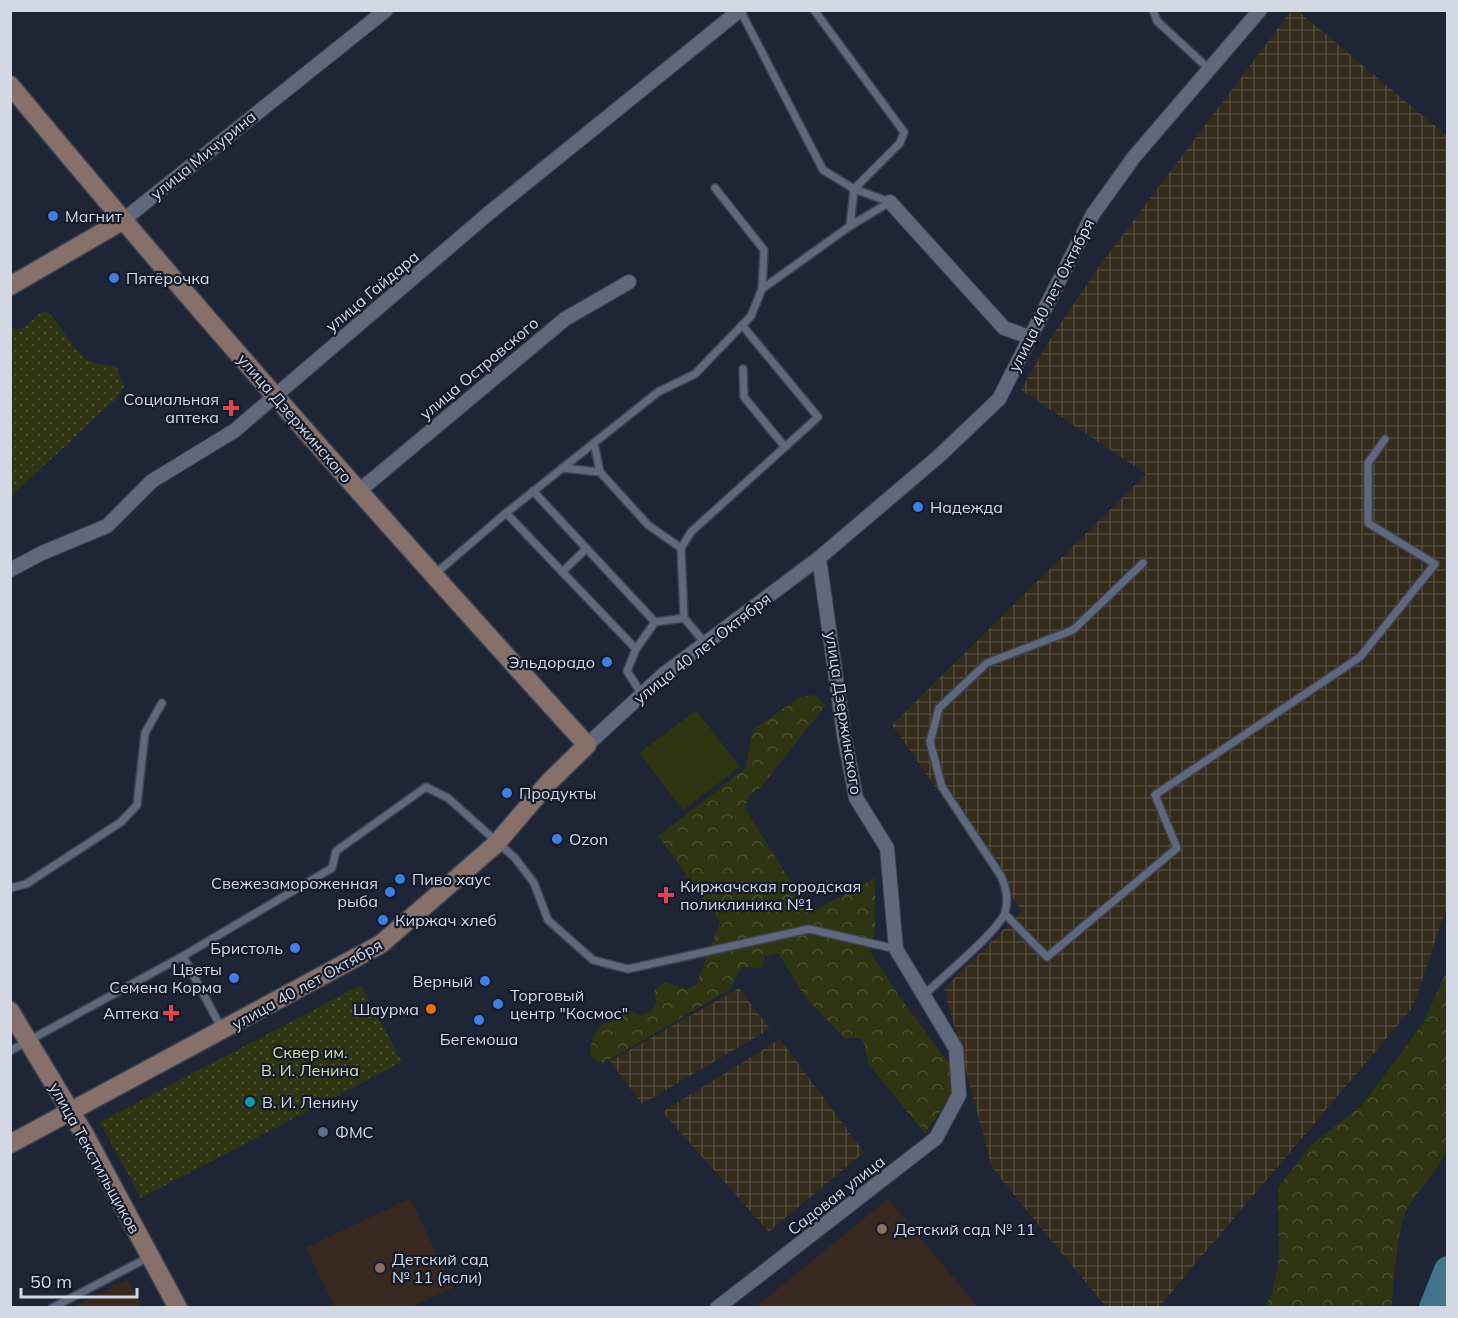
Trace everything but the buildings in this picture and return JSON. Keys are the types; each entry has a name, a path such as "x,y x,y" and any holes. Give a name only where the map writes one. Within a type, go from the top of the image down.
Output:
{"street":[{"name":"улица Мичурина","path":"10,286 122,220 386,10"},
{"name":"улица Гайдара","path":"10,570 42,553 106,526 153,481 234,431 489,213 740,10"},
{"name":"улица 40 лет Октября","path":"10,1144 381,944 496,844 549,782 641,693 819,558 939,456 999,399 1093,214 1134,157 1260,10"},
{"name":"улица Дзержинского","path":"10,85 122,220 274,396 587,745"},
{"path":"890,202 1004,328 1029,337"},
{"name":"улица Островского","path":"359,490 565,319 629,282"},
{"name":"улица Дзержинского","path":"819,558 856,798 887,848 897,950 956,1049 959,1095"},
{"name":"улица Текстильщиков","path":"10,1011 72,1112 178,1308"},
{"name":"Садовая улица","path":"717,1308 936,1138 959,1095"}],"lane":[{"path":"740,10 823,170 854,189 890,202"},
{"path":"814,10 904,132 900,143 854,189 850,226"},
{"path":"1153,10 1157,21 1209,69"},
{"path":"435,574 506,513 658,392 695,374 751,316 762,289 764,250 715,188"},
{"path":"762,289 850,226 890,202"},
{"path":"705,643 684,618 681,548 691,531 818,417 742,325"},
{"path":"743,369 744,397 785,447"},
{"path":"1005,914 1047,957 1177,848 1155,795 1360,657 1435,564 1368,523 1368,463 1385,440"},
{"path":"594,443 600,472 648,525 681,548"},
{"path":"562,468 600,472"},
{"path":"533,491 655,622"},
{"path":"506,513 636,649"},
{"path":"562,572 586,549"},
{"path":"924,995 984,939 1005,914 1007,891 1000,876 942,787 930,742 939,708 987,663 1073,630 1143,563"},
{"path":"641,693 627,671 636,649 655,622 684,618"},
{"path":"10,888 27,884 121,822 137,806 145,733 162,703"},
{"path":"10,1051 183,956 332,868 336,851 426,787 448,798 496,844 515,858 534,883 548,920 593,960 628,969 809,929 897,950"},
{"path":"183,956 223,1031"},
{"path":"52,1308 149,1257"}],"shaded area":[{"path":"1291,11 1298,11 1447,136 1447,907 1413,1007 1159,1307 1106,1307 992,1168 944,988 1022,911 892,725 1146,474 1021,390 1050,339 1100,265"},
{"path":"739,988 770,1029 642,1104 610,1061"},
{"path":"780,1039 864,1152 769,1232 662,1112"},
{"name":"Детский сад № 11 (ясли)","path":"410,1198 453,1288 411,1307 335,1307 306,1248"},
{"name":"Детский сад № 11","path":"888,1199 978,1307 756,1307 814,1259"},
{"path":"127,1279 143,1307 73,1307"}],"green space":[{"path":"46,311 86,359 117,368 124,386 116,399 11,496 11,326 16,330 21,329"},
{"path":"814,695 826,705 761,787 749,795 745,808 810,913 875,878 875,934 869,950 897,993 953,1069 951,1097 925,1133 868,1064 865,1045 860,1038 844,1038 806,998 778,953 765,956 762,968 742,967 729,990 602,1064 590,1056 593,1038 601,1026 629,1009 640,1015 652,1011 656,1002 654,990 665,982 687,989 696,985 720,922 658,836 746,768 752,730 800,697"},
{"path":"696,710 740,767 683,810 639,753"},
{"path":"1447,971 1447,1147 1440,1163 1409,1206 1401,1226 1391,1307 1265,1307 1272,1294 1279,1258 1278,1188 1311,1145 1361,1106 1423,1023"},
{"name":"Сквер им. В. И. Ленина","path":"361,985 402,1062 141,1198 100,1122"}],"waterway":[{"path":"1433,1308 1448,1270"}],"place":[{"name":"Магнит","path":"53,216"},
{"name":"Пятёрочка","path":"114,278"},
{"name":"Социальная аптека","path":"231,408"},
{"name":"Надежда","path":"918,507"},
{"name":"Эльдорадо","path":"607,662"},
{"name":"Продукты","path":"507,793"},
{"name":"Ozon","path":"557,839"},
{"name":"Пиво хаус","path":"400,879"},
{"name":"Свежезамороженная рыба","path":"390,892"},
{"name":"Киржачская городская поликлиника №1","path":"666,895"},
{"name":"Киржач хлеб","path":"383,920"},
{"name":"Бристоль","path":"295,948"},
{"name":"Цветы Семена Корма","path":"234,978"},
{"name":"Верный","path":"485,981"},
{"name":"Торговый центр \"Космос\"","path":"498,1004"},
{"name":"Шаурма","path":"431,1009"},
{"name":"Аптека","path":"171,1013"},
{"name":"Бегемоша","path":"479,1020"},
{"name":"В. И. Ленину","path":"250,1102"},
{"name":"ФМС","path":"323,1132"},
{"name":"Детский сад № 11","path":"882,1229"},
{"name":"Детский сад № 11 (ясли)","path":"380,1268"}]}
